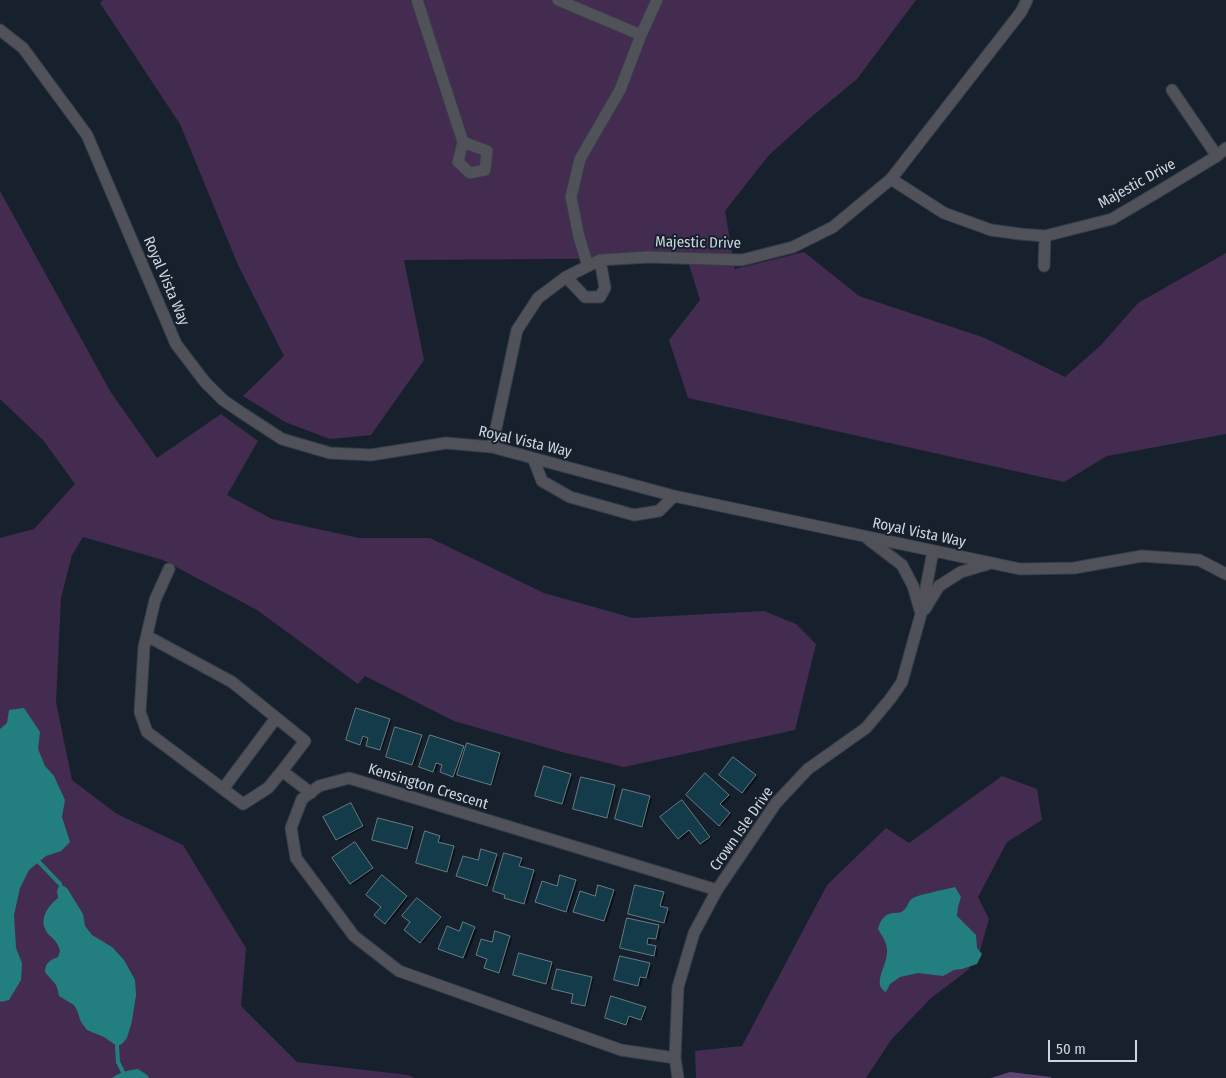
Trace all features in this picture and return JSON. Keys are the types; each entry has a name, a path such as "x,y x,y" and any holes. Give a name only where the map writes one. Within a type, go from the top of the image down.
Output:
{"street":[{"path":"417,0 463,142"},
{"path":"558,0 641,34"},
{"path":"588,266 579,237 571,197 580,159 620,90 641,34 657,0"},
{"name":"Majestic Drive","path":"492,447 517,330 538,298 566,277 600,260 648,257 742,260 793,247 833,227 891,179 1021,12 1027,0"},
{"name":"Royal Vista Way","path":"0,30 22,48 87,134 176,344 204,382 224,400 242,414 282,439 330,453 371,455 446,442 492,447 674,496 1020,569 1074,568 1142,556 1199,560 1226,574"},
{"path":"1172,90 1222,152"},
{"name":"Majestic Drive","path":"891,179 944,213 991,230 1045,236 1112,219 1222,152"},
{"path":"1044,266 1045,236"},
{"path":"566,277 585,297 600,297 605,288 600,260"},
{"path":"533,458 542,481 570,497 634,515 659,511 674,496"},
{"path":"866,537 902,565 913,586 921,614"},
{"name":"Crown Isle Drive","path":"678,1078 675,1058 678,988 694,933 717,890 776,803 808,769 866,728 902,682 921,614 933,551"},
{"path":"921,614 939,586 961,572 990,563"},
{"path":"147,636 232,682 304,741 268,788 243,804 147,732 140,712 144,647 155,600 169,569"},
{"path":"223,789 276,718"},
{"path":"282,771 310,793 302,799 292,828 296,858 354,936 399,971 621,1050 675,1058"},
{"name":"Kensington Crescent","path":"310,793 319,786 350,778 717,890"}],"shaded area":[{"path":"103,0 916,0 857,79 769,155 725,211 735,269 804,252 859,296 985,338 1065,377 1101,345 1138,303 1226,253 1226,434 1107,456 1064,482 688,398 669,340 700,300 687,258 404,260 424,360 371,435 330,439 285,422 243,396 284,356 238,265 180,124 100,3"},
{"path":"0,191 110,391 157,458 221,414 258,441 227,495 272,519 359,538 430,538 544,593 633,618 764,611 796,624 816,644 795,730 624,767 562,752 454,721 365,676 358,684 257,610 163,560 83,537 72,555 61,598 56,702 72,780 117,814 183,845 246,948 241,1006 297,1062 408,1075 415,1078 0,1078 0,538 34,529 75,484 43,440 0,399"},
{"path":"24,708 40,732 38,749 45,766 54,776 65,800 62,817 70,842 61,851 46,856 29,870 20,888 14,915 16,948 22,963 21,980 9,1000 1,1002 0,729 7,723 9,710"},
{"path":"1002,776 1037,789 1042,820 1007,842 978,897 989,919 979,954 968,970 931,998 891,1040 866,1078 696,1078 695,1051 742,1046 827,885 886,828 909,843"},
{"path":"60,884 67,888 83,914 85,926 92,935 112,947 124,960 135,980 136,995 132,1021 127,1038 122,1044 117,1046 104,1037 87,1030 81,1022 74,1005 59,996 56,985 45,972 47,964 58,957 60,951 56,942 45,930 44,920 47,910 58,898 57,891"},
{"path":"955,887 961,897 957,916 976,935 977,948 982,954 977,964 954,970 943,976 918,973 900,977 890,984 886,992 880,984 887,956 885,942 878,929 881,921 887,915 903,911 913,898"},
{"path":"138,1069 149,1078 112,1078 118,1074"},
{"path":"1010,1072 1051,1077 1051,1078 991,1078"}],"building":[{"path":"356,708 390,719 380,750 366,746 368,738 363,736 360,745 346,740"},
{"path":"395,727 422,735 412,765 386,757"},
{"path":"430,735 464,746 453,777 440,772 442,765 436,763 433,772 419,767"},
{"path":"467,743 500,753 491,785 457,775"},
{"path":"733,757 756,775 742,793 719,775"},
{"path":"544,766 571,774 562,804 535,796"},
{"path":"705,773 729,795 720,804 730,813 719,826 686,795"},
{"path":"581,777 615,785 607,818 573,809"},
{"path":"623,789 650,796 642,827 615,819"},
{"path":"682,800 710,837 700,844 689,830 678,839 660,817"},
{"path":"351,803 363,826 336,840 323,817"},
{"path":"378,818 413,827 407,849 372,840"},
{"path":"425,831 440,836 438,842 454,846 447,872 416,863"},
{"path":"355,842 373,868 350,884 332,858"},
{"path":"481,849 497,854 487,886 456,876 463,856 478,860"},
{"path":"504,853 522,858 519,866 534,870 524,904 504,898 505,895 493,891"},
{"path":"382,875 407,896 385,924 374,915 381,907 366,895"},
{"path":"560,875 576,880 566,912 535,902 542,881 557,886"},
{"path":"598,885 614,890 604,921 573,912 580,891 595,896"},
{"path":"635,885 664,892 660,906 668,908 664,923 628,914"},
{"path":"417,898 441,917 420,943 404,930 410,922 402,916"},
{"path":"627,918 659,925 656,939 648,938 647,944 656,946 654,956 620,948"},
{"path":"463,922 475,927 463,958 438,949 447,926 459,931"},
{"path":"495,931 510,936 499,973 484,968 487,959 476,955 481,939 492,942"},
{"path":"519,953 552,962 546,984 513,975"},
{"path":"620,956 650,963 646,978 640,977 638,986 614,980"},
{"path":"557,969 592,977 585,1006 571,1003 573,994 552,989"},
{"path":"611,996 646,1007 641,1020 629,1016 626,1025 605,1018"}],"waterway":[{"path":"39,862 60,884"},
{"path":"117,1046 118,1062 123,1072"}]}
